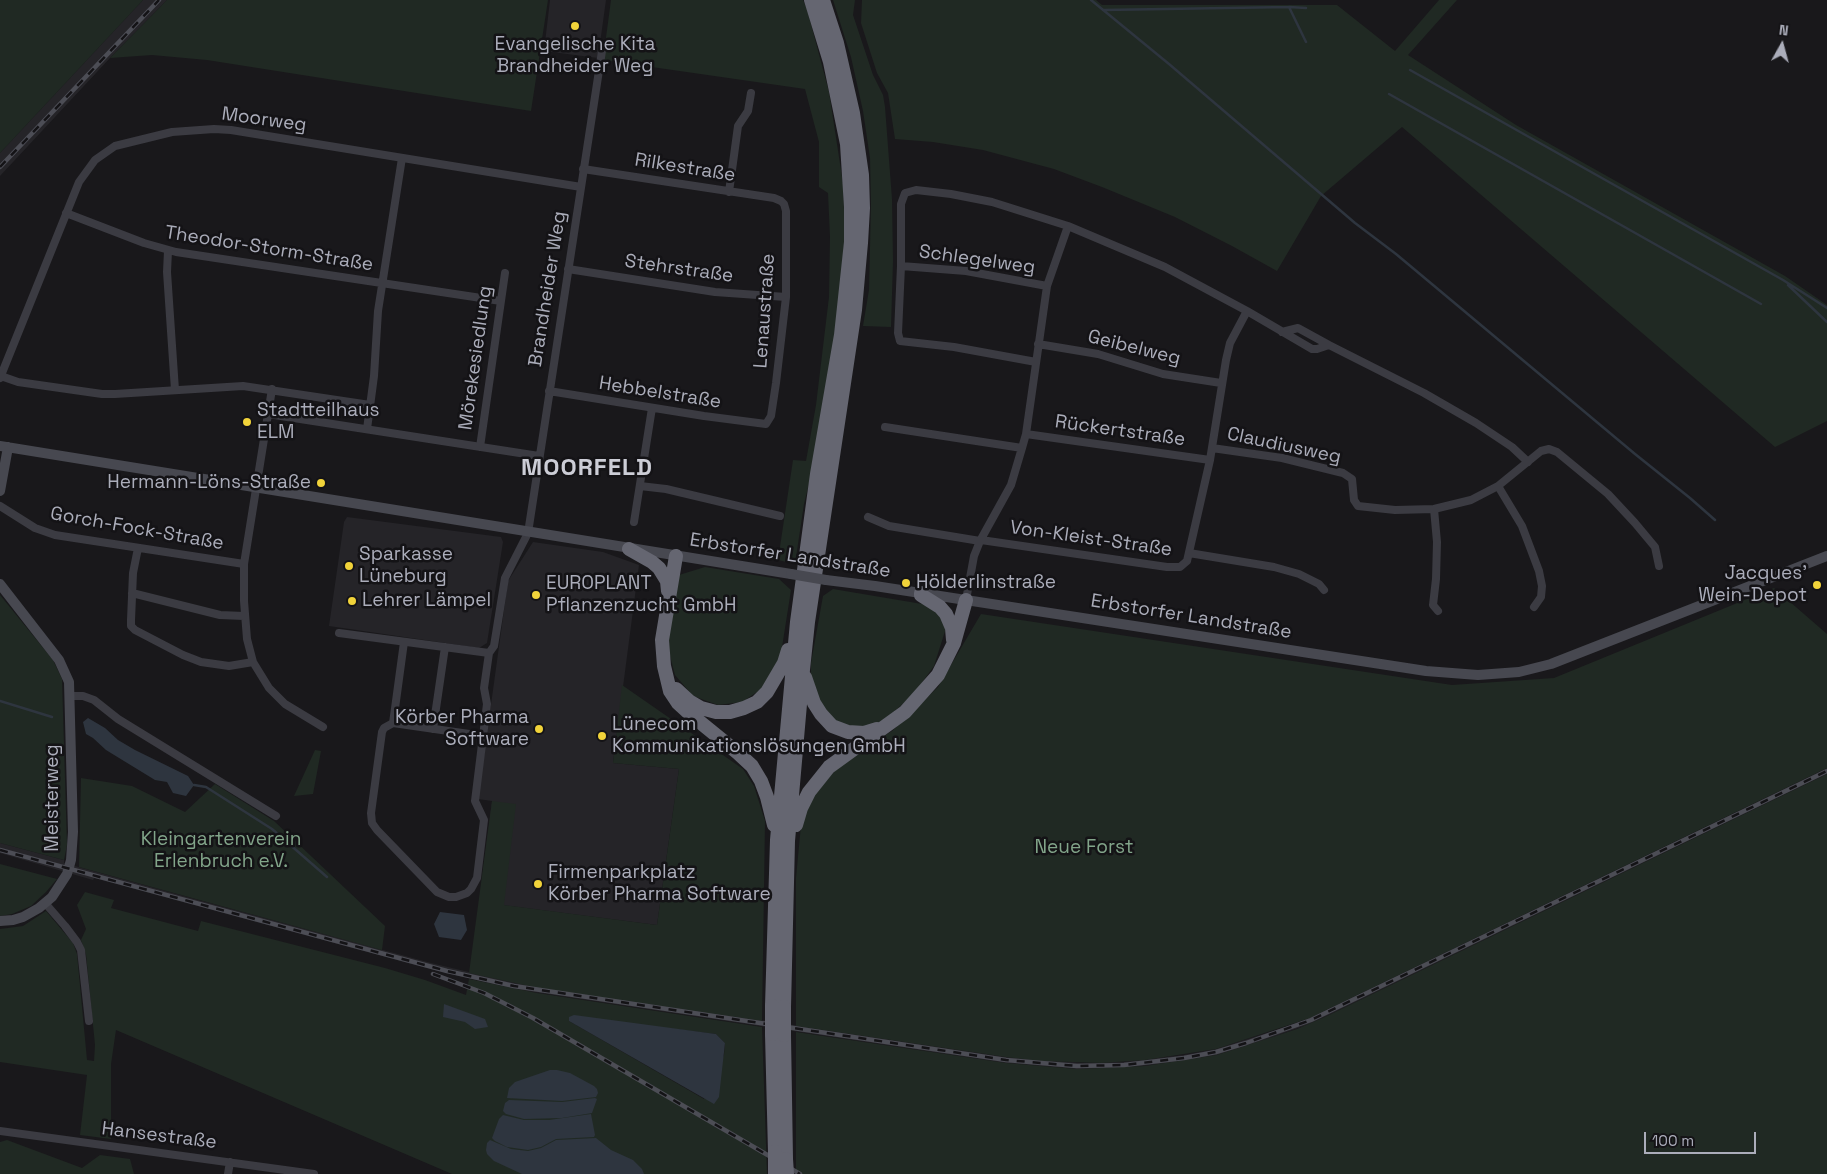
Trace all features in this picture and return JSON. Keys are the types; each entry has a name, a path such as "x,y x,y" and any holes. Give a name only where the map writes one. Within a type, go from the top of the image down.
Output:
{"highway":[{"path":"787,1174 781,1155 777,840 797,622 817,474 841,335 851,225 850,175 844,125 830,62 811,0"},
{"path":"778,1007 789,831 808,622 855,310 863,208 862,175 854,113 837,43 823,0"},
{"path":"629,548 660,568 667,581 669,594"},
{"path":"676,556 662,653 670,691 678,703 690,714 738,752 752,766 762,781 777,840"},
{"path":"921,593 921,595 940,607 946,614 952,628 954,643"},
{"path":"787,878 796,824 808,792 829,767 888,726 927,689 938,675 954,643 966,600"},
{"path":"667,678 678,691 701,708 716,712 730,712 744,708 757,702 776,679 784,663 795,622 797,622"},
{"path":"803,670 814,704 832,726 848,732 864,733 888,726"},
{"path":"776,1174 781,1155"}],"street":[{"name":"Brandheider Weg","path":"393,723 384,728 382,732 371,813 372,823 437,892 449,897 462,895 471,889 476,878 484,820 475,800 487,704 484,688 489,653 494,646 505,578 528,533 602,51"},
{"path":"729,192 738,126 748,112 751,92"},
{"name":"Moorweg","path":"0,377 79,182 99,156 115,146 164,133 214,129 231,130 580,187"},
{"name":"Theodor-Storm-Straße","path":"383,284 402,158"},
{"name":"Rilkestraße","path":"583,169 781,201"},
{"path":"1036,362 954,347 900,341 898,333 902,266 901,204 905,193 916,190 951,194 992,202 1068,226 1165,267 1247,310 1312,349 1329,345"},
{"name":"Lenaustraße","path":"766,424 771,416 786,297 786,211 781,201"},
{"name":"Theodor-Storm-Straße","path":"66,212 168,251 501,301"},
{"path":"966,600 974,556 980,540 1011,485 1026,434 1047,286 1068,226"},
{"path":"168,251 167,272 175,390"},
{"name":"Schlegelweg","path":"902,266 966,271 1047,286"},
{"name":"Stehrstraße","path":"568,269 715,292 786,297"},
{"name":"Mörekesiedlung","path":"480,447 505,273"},
{"path":"268,414 367,429 378,311 383,284"},
{"path":"1247,310 1230,343 1210,460 1189,553 1274,567 1299,574 1319,584 1324,590"},
{"path":"1282,332 1298,328 1451,408 1512,447 1528,462"},
{"name":"Geibelweg","path":"1038,344 1098,354 1163,374 1222,383"},
{"path":"0,377 18,382 102,394 243,386 370,404"},
{"path":"272,390 244,564 244,616 247,639 253,662 269,688 285,704 323,727"},
{"name":"Hebbelstraße","path":"549,391 766,424"},
{"path":"634,522 652,408"},
{"path":"884,427 1022,448"},
{"name":"Mörekesiedlung","path":"367,429 539,456"},
{"name":"Rückertstraße","path":"1026,434 1210,460"},
{"path":"0,491 4,446"},
{"name":"Erbstorfer Landstraße","path":"4,446 429,514 528,533 826,580 1455,674 1503,674 1551,664 1827,556"},
{"name":"Claudiusweg","path":"1212,448 1282,458 1343,473 1352,479 1354,500 1358,506 1395,510 1434,509 1471,500 1498,486 1541,450 1549,449 1557,452 1608,494 1655,547 1659,566"},
{"path":"640,486 666,490 780,516"},
{"path":"1498,486 1522,526 1538,571 1542,586 1541,597 1534,607"},
{"name":"Gorch-Fock-Straße","path":"0,506 30,526 47,533 244,564"},
{"path":"1434,509 1437,542 1433,605 1438,611"},
{"path":"868,516 889,526 980,540"},
{"name":"Von-Kleist-Straße","path":"980,540 1167,567 1180,567 1187,561 1189,553"},
{"path":"138,548 133,574 131,620 131,626 135,630 183,655 201,662 229,666 253,662"},
{"name":"Meisterweg","path":"0,584 59,660 69,682 73,823 72,852 65,878 58,889 45,903 23,917 0,921"},
{"path":"132,593 214,614 244,616"},
{"path":"339,633 489,653"},
{"path":"404,642 393,723 483,736"},
{"path":"434,728 445,647"},
{"path":"70,696 83,696 94,700 118,719 276,816"},
{"path":"45,903 65,926 81,950 89,1021"},
{"name":"Hansestraße","path":"0,1131 314,1174"},
{"path":"228,1174 230,1162"}],"shaded area":[{"path":"143,0 167,0 0,176 0,153"},
{"name":"Evangelische Kita Brandheider Weg","path":"550,0 606,0 598,58 544,51"},
{"path":"347,517 501,537 503,542 487,643 479,648 329,626 344,522"},
{"path":"533,542 603,552 639,565 613,763 679,769 657,925 479,902 492,801 478,799 508,581"},
{"path":"88,718 135,750 188,776 194,785 186,796 173,793 167,782 155,780 106,750 86,734 83,722"},
{"path":"1827,768 1827,774 1312,1023 1217,1055 1185,1061 1124,1068 1077,1069 1006,1063 514,989 430,969 94,878 93,880 0,853 0,843 64,860 64,863 198,900 431,963 515,983 1006,1057 1082,1063 1124,1062 1216,1049 1295,1024"},
{"path":"440,912 464,915 467,930 461,940 439,937 434,924"},
{"path":"444,1004 485,1019 488,1027 475,1029 465,1022 443,1017"},
{"path":"574,1015 716,1034 725,1043 719,1097 714,1104 569,1021 569,1017"},
{"path":"550,1070 570,1073 594,1086 598,1093 596,1097 562,1101 507,1098 509,1088 515,1082"},
{"path":"597,1099 592,1113 562,1118 524,1119 506,1114 503,1111 505,1103 509,1100 562,1102"},
{"path":"591,1114 594,1137 556,1139 541,1147 528,1150 507,1147 492,1138 499,1119 503,1115 524,1120 549,1120"},
{"path":"596,1138 611,1150 633,1160 642,1169 644,1174 522,1174 494,1161 487,1154 486,1150 487,1143 490,1140 511,1149 528,1151 541,1148 556,1140"}],"green space":[{"path":"0,0 143,0 0,153"},
{"path":"167,0 548,0 531,111 207,60 152,55 110,58"},
{"path":"611,0 803,0 807,9 829,92 843,183 845,235 835,344 815,459 804,504 795,564 778,560 793,460 806,461 816,405 829,297 830,237 828,193 819,187 819,142 805,89 603,60"},
{"path":"833,0 855,0 853,15 873,75 883,95 892,199 891,327 863,326 869,290 870,158 863,111 851,57"},
{"path":"862,0 1096,0 1102,5 1337,5 1395,51 1439,0 1457,0 1408,55 1516,125 1785,276 1827,305 1827,421 1775,447 1402,127 1321,196 1277,271 1175,217 1054,169 983,150 933,142 895,139 888,93 877,73 861,23"},
{"path":"705,567 779,579 791,590 780,660 763,688 742,702 718,705 693,696 675,675 669,652 668,618 679,575"},
{"name":"Neue Forst","path":"1774,588 1827,634 1827,768 1310,1018 1216,1049 1145,1060 1102,1063 1041,1061 1006,1057 796,1026 796,878 801,825 813,795 844,761 892,731 938,687 981,614 1452,685 1554,678"},
{"path":"833,589 934,606 946,628 934,666 913,695 882,722 865,727 849,726 835,721 819,700 811,679 811,663 823,596"},
{"path":"0,595 53,660 62,679 67,845 64,860 0,843"},
{"path":"622,685 743,769 754,786 765,821 762,1021 538,988 469,973 492,801 516,804 504,905 657,925 679,769 613,763"},
{"path":"315,750 321,751 313,794 294,796"},
{"path":"1827,774 1827,1174 796,1174 796,1032 1006,1063 1077,1069 1145,1066 1217,1055 1297,1029 1327,1016"},
{"name":"Kleingartenverein Erlenbruch e.V.","path":"81,778 132,786 185,812 215,784 274,821 385,926 382,950 79,867"},
{"path":"0,864 57,879 31,906 12,914 0,916"},
{"path":"85,892 114,900 111,908 198,931 201,921 385,968 466,995 469,979 537,993 762,1027 767,1174 452,1174 116,1030 111,1064 111,1139 80,1135 87,1075 0,1062 0,929 23,926 46,911 73,943 77,954 87,1060 94,1061 95,1045 86,954 81,940 86,929 77,905","holes":["570,1017 716,1034 725,1043 724,1055 704,1099 569,1021"]},
{"path":"7,1140 82,1168 100,1155 130,1159 134,1174 0,1174 0,1142"}],"waterway":[{"path":"1091,0 1355,223 1396,254 1715,520"},
{"path":"1289,7 1306,8"},
{"path":"1103,10 1289,7 1306,42"},
{"path":"1410,70 1783,280 1827,308"},
{"path":"1389,94 1761,304"},
{"path":"1788,285 1827,322"},
{"path":"0,701 52,717"},
{"path":"194,785 206,787 272,829 327,877"}],"railway":[{"path":"0,167 159,0"},
{"path":"0,850 447,971 514,986 1006,1060 1077,1066 1124,1065 1216,1052 1311,1020 1827,771"},
{"path":"433,974 484,993 533,1018 800,1174"}],"place":[{"name":"Evangelische Kita Brandheider Weg","path":"575,26"},
{"name":"Stadtteilhaus ELM","path":"247,422"},
{"name":"Hermann-Löns-Straße","path":"321,483"},
{"name":"Sparkasse Lüneburg","path":"349,566"},
{"name":"Hölderlinstraße","path":"906,583"},
{"name":"Jacques’ Wein-Depot","path":"1817,585"},
{"name":"EUROPLANT Pflanzenzucht GmbH","path":"536,595"},
{"name":"Lehrer Lämpel","path":"352,601"},
{"name":"Körber Pharma Software","path":"539,729"},
{"name":"Lünecom Kommunikationslösungen GmbH","path":"602,736"},
{"name":"Firmenparkplatz Körber Pharma Software","path":"538,884"}],"district":[{"name":"MOORFELD","path":"587,468"}]}
